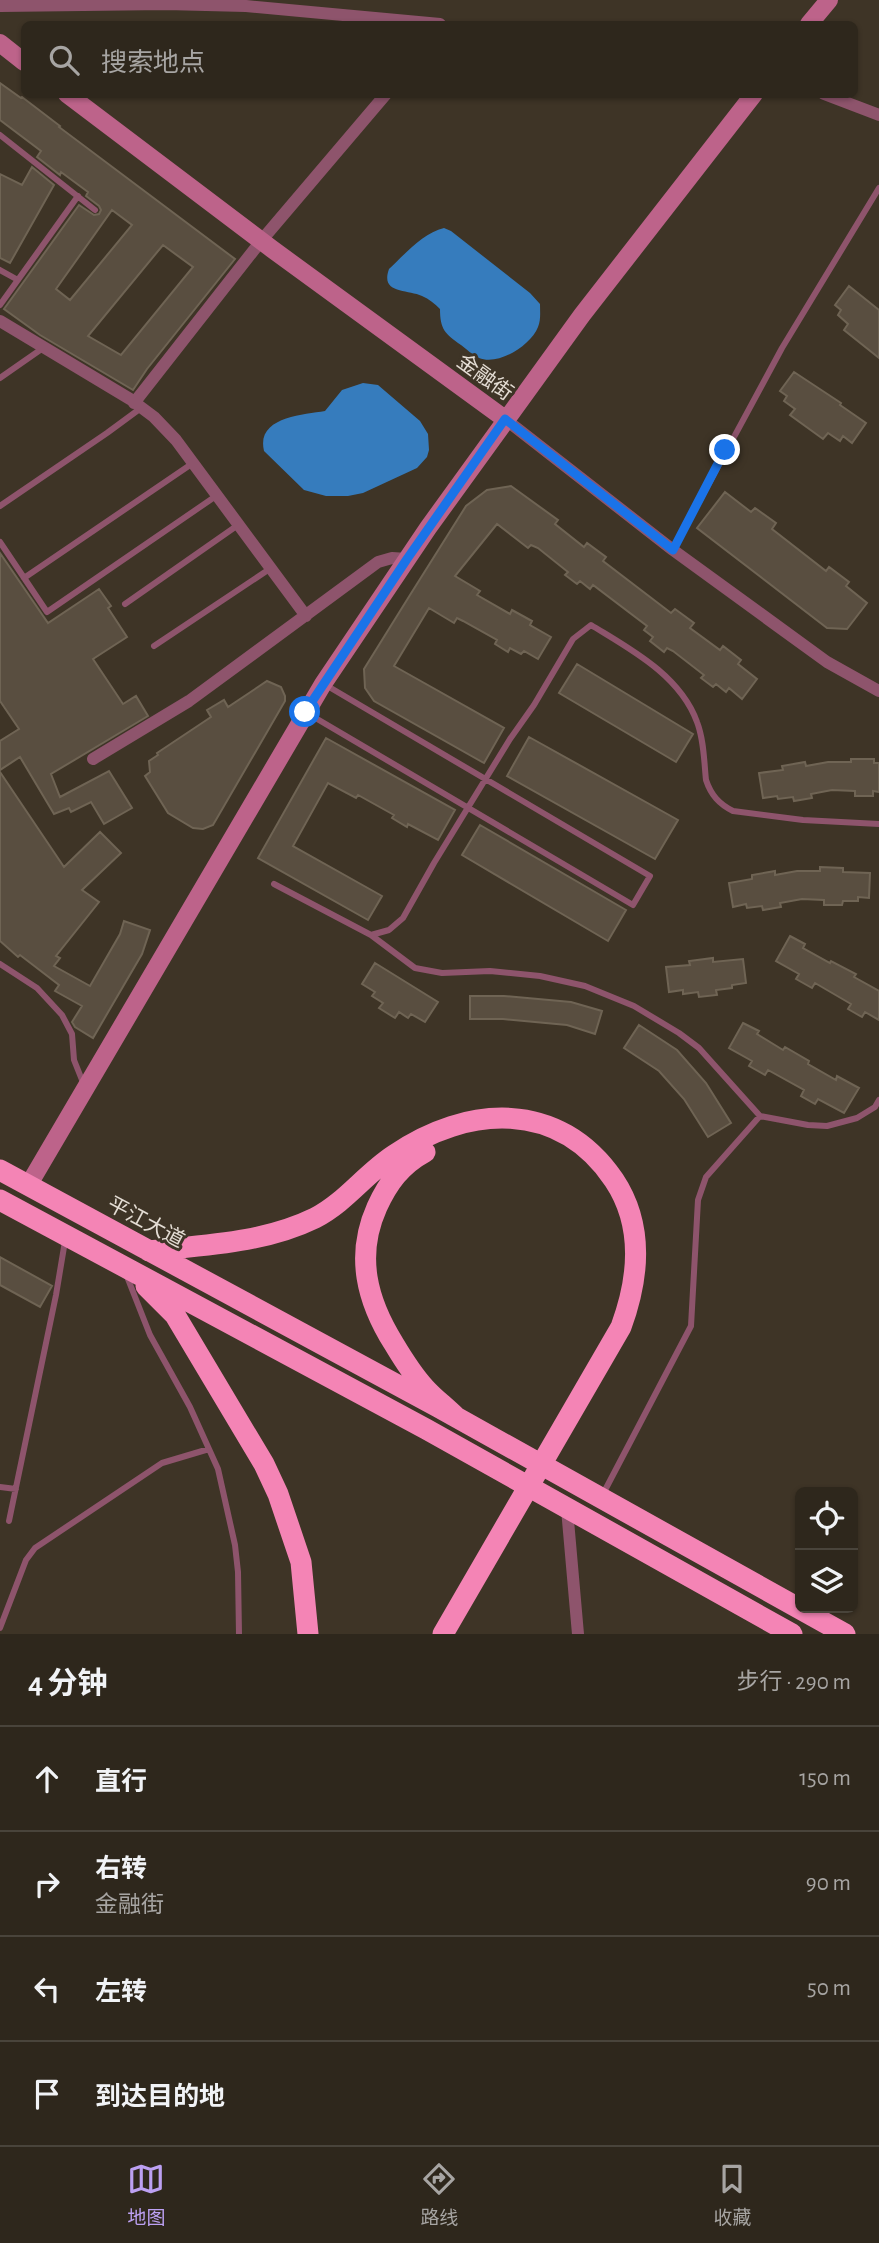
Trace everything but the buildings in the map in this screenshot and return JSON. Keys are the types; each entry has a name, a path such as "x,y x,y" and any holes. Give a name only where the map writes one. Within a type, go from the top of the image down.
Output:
{"highway":[{"path":"149,1251 230,1243 298,1225 331,1209 391,1157 435,1132 490,1117 519,1118 568,1135 597,1158 617,1185 628,1206 635,1229 636,1250 633,1290 621,1327 594,1363 469,1576 427,1634"},
{"path":"594,1363 619,1287 622,1269 621,1231 612,1205 597,1181 574,1157 554,1144 532,1135 491,1132 440,1145 401,1168 373,1215 365,1247 365,1261 371,1300 388,1335 425,1387 456,1417 845,1634"},
{"name":"平江大道","path":"0,1170 456,1417"},
{"path":"0,1200 426,1429 792,1634"},
{"path":"126,1268 175,1315 264,1464 278,1494 302,1562 308,1634"},
{"path":"443,1634 469,1576"}],"street":[{"path":"812,21 829,0"},
{"path":"0,6 285,5 416,21"},
{"path":"0,43 21,60"},
{"name":"金融街","path":"72,98 261,241 505,419 673,550 827,662 879,691"},
{"path":"137,405 261,241 383,98"},
{"path":"28,1186 323,684 505,419 582,315 751,98"},
{"path":"834,98 879,115"},
{"path":"0,321 154,417 176,440 306,616"},
{"path":"93,759 189,701 378,562 392,558 407,559"},
{"path":"567,1508 578,1634"}],"lane":[{"path":"0,135 95,210"},
{"path":"673,550 782,348 879,188"},
{"path":"0,305 78,197"},
{"path":"0,270 18,280"},
{"path":"0,378 44,346"},
{"path":"0,506 107,433 137,405"},
{"path":"24,578 193,463"},
{"path":"0,542 47,612 216,495"},
{"path":"125,604 238,525"},
{"path":"154,646 271,568"},
{"path":"371,935 389,930 403,918 485,779 534,705 573,639 591,625 640,655 676,688 697,721 709,790 726,808 803,820 879,824"},
{"path":"305,712 633,905 650,876 323,684"},
{"path":"274,884 371,935 415,968 442,973 490,971 540,976 585,986 634,1006 699,1048 760,1116 807,1125 837,1125 857,1118 875,1107 879,1100"},
{"path":"0,964 37,988 62,1015 72,1034 74,1060 86,1088"},
{"path":"601,1498 691,1326 697,1213 701,1188 706,1177 760,1116"},
{"path":"9,1521 56,1295 65,1236"},
{"path":"126,1268 150,1335 183,1395 218,1469 235,1545 239,1586 239,1634"},
{"path":"0,1628 26,1560 35,1548 162,1463 209,1448"},
{"path":"0,1487 16,1489"}],"water":[{"path":"444,228 530,293 540,304 538,327 522,347 496,359 479,358 447,334 442,326 440,309 434,303 422,296 396,289 388,283 389,269 422,239"},
{"path":"363,383 378,385 420,421 428,434 427,457 417,468 363,493 326,496 304,490 264,451 263,440 267,431 274,424 293,416 325,411 342,390"}],"route":[{"path":"305,712 428,528 505,419 673,550 725,450"}]}
